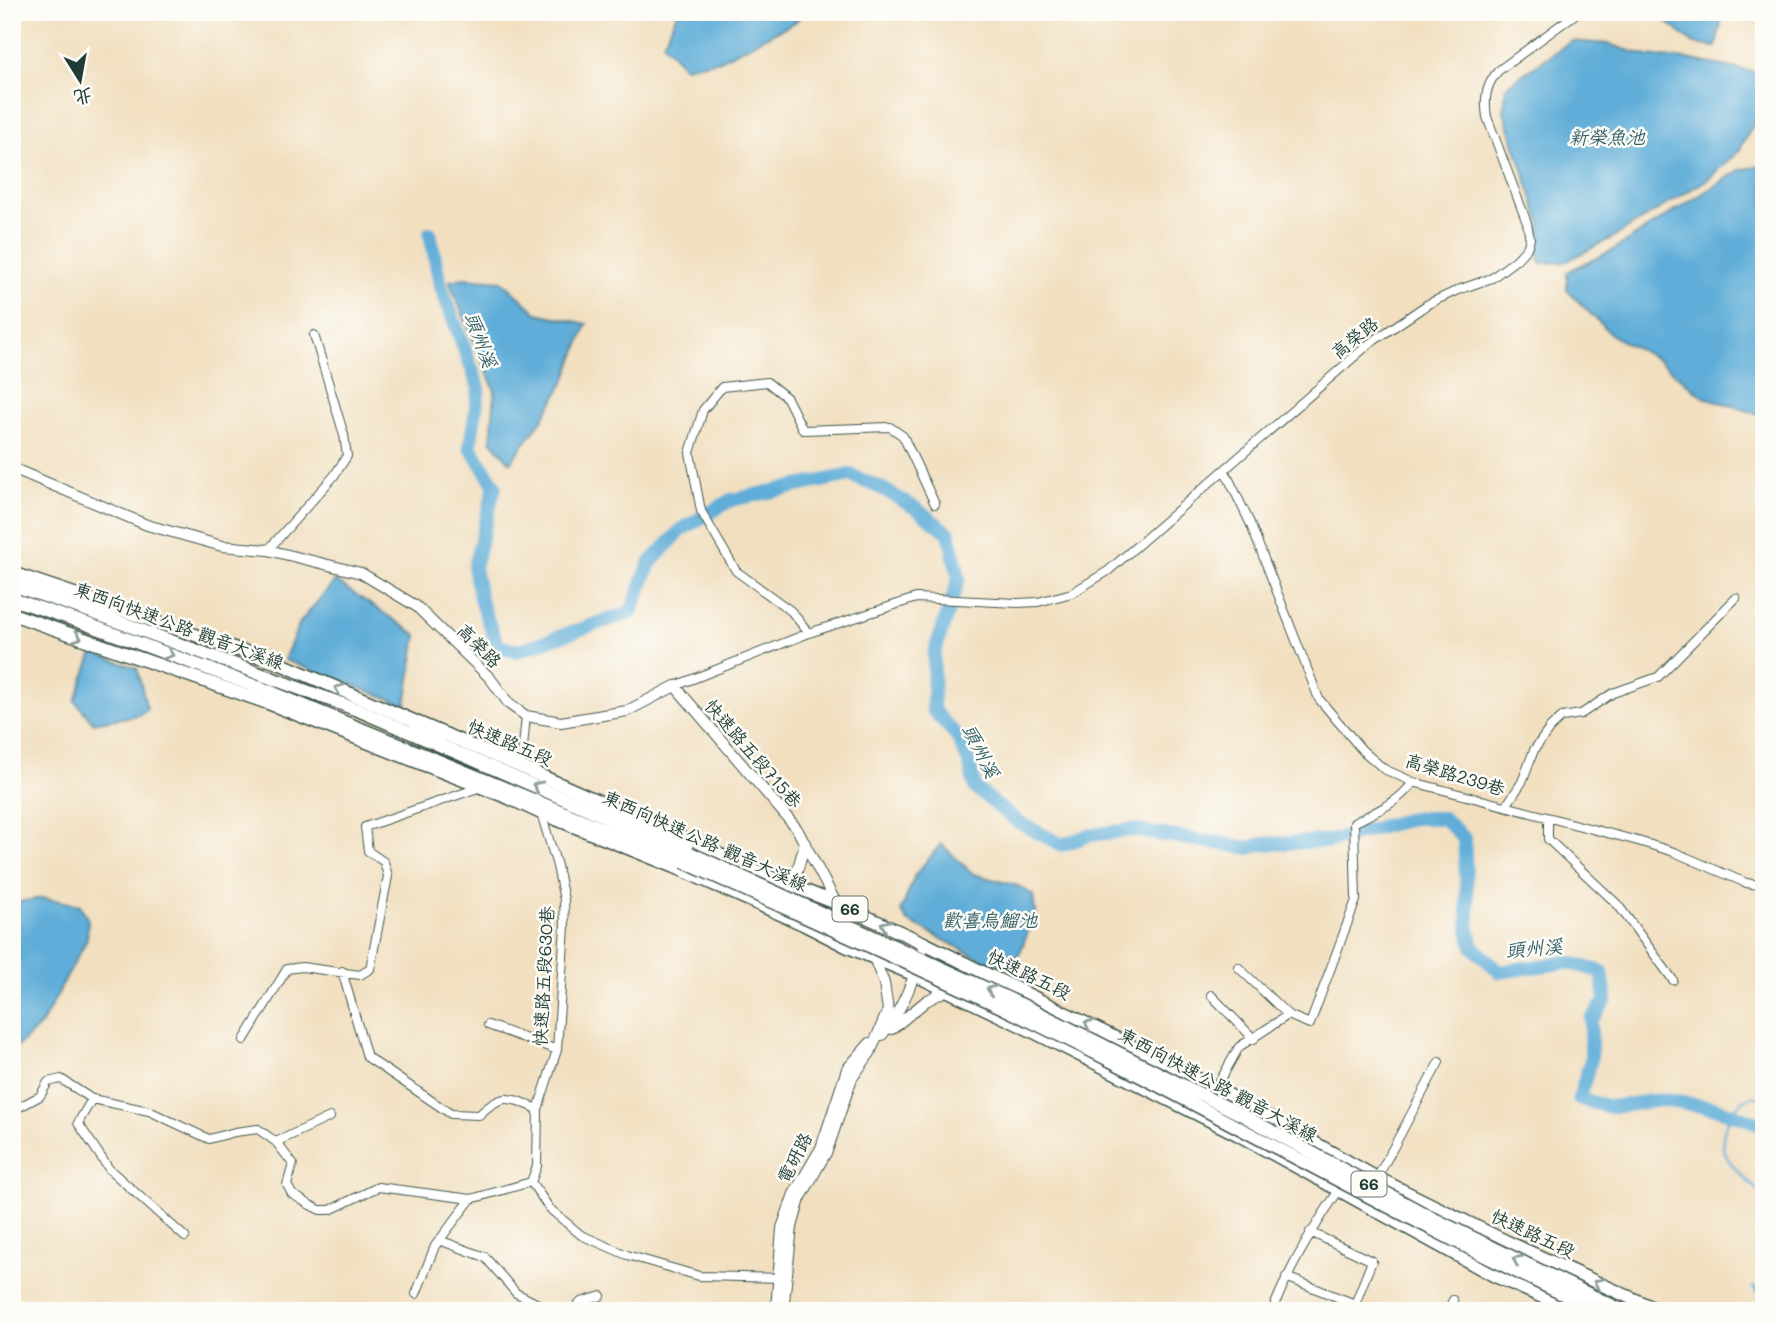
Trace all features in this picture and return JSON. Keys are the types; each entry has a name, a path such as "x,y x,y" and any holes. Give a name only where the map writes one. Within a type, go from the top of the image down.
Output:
{"main road":[{"name":"快速路五段","path":"12,573 281,664 793,887 836,903 924,943 1216,1088 1377,1178 1505,1241 1660,1311"},
{"name":"東西向快速公路 觀音大溪線","path":"12,585 358,710 752,880 1031,1009 1246,1117 1434,1219 1623,1311"},
{"name":"東西向快速公路 觀音大溪線","path":"12,599 84,622 271,692 642,844 1026,1019 1498,1264 1598,1311"},
{"name":"66","path":"12,614 268,703 481,787 783,915 947,990 1237,1134 1493,1275 1574,1311"},
{"path":"358,710 447,735"},
{"path":"343,721 425,765"}],"street":[{"name":"高榮路","path":"809,633 916,598 1038,602 1056,599 1089,584 1225,471 1368,344 1428,304 1500,273 1527,248 1530,239 1527,223 1487,117 1485,100 1490,81 1498,71 1578,12"},
{"path":"268,550 334,476 346,456 344,435 314,335"},
{"path":"522,767 526,716 561,722 627,711 676,686 809,633 791,611 736,571 701,511 690,453 703,410 722,387 767,382 787,398 803,430 890,427 903,436 935,504"},
{"name":"高榮路","path":"12,468 147,524 222,546 268,550 361,573 416,606 490,678 509,704 526,716"},
{"name":"高榮路239巷","path":"1225,471 1250,523 1319,699 1362,750 1384,769 1413,782 1674,852 1746,883 1764,886"},
{"path":"1506,806 1522,782 1534,750 1550,727 1562,717 1581,714 1613,693 1658,677 1736,598"},
{"name":"快速路五段715巷","path":"676,686 797,829 836,903"},
{"path":"1238,967 1288,1015 1310,1024 1356,900 1354,823 1391,804 1405,794 1413,782"},
{"path":"244,1040 287,969 302,967 360,975 370,969 388,876 384,862 368,851 365,827 481,787"},
{"name":"快速路五段630巷","path":"531,1182 537,1166 538,1110 557,1050 565,926 564,900 557,866 541,813"},
{"path":"1548,818 1548,839 1618,905 1673,980"},
{"path":"783,915 805,843"},
{"name":"電研路","path":"776,1311 800,1199 827,1151 852,1078 896,1018 915,975 924,943"},
{"name":"電研路","path":"874,958 884,983 888,1010 876,1043"},
{"path":"342,971 367,1057 451,1114 479,1115 495,1101 510,1098 538,1110"},
{"path":"876,1043 926,1001 947,990"},
{"path":"1212,995 1254,1039"},
{"path":"1216,1088 1239,1047 1288,1015"},
{"path":"488,1025 557,1050"},
{"name":"電研路","path":"783,1311 782,1228 794,1194 821,1149 847,1069 880,1032"},
{"path":"1377,1178 1439,1062"},
{"path":"12,1111 40,1096 48,1082 61,1079 92,1100 149,1111 209,1139 258,1129 276,1142 293,1164 286,1185 292,1194 320,1210 330,1210 378,1187 471,1199 531,1182 550,1209 581,1235 627,1255 699,1276 783,1278"},
{"path":"92,1100 78,1123 90,1142 96,1146 109,1169 185,1237"},
{"path":"276,1142 330,1117"},
{"path":"1272,1311 1286,1277 1310,1232 1339,1190"},
{"path":"416,1294 439,1240 471,1199"},
{"path":"1310,1232 1372,1261 1355,1304"},
{"path":"439,1240 485,1256 516,1293 552,1311"},
{"path":"1286,1277 1367,1311"},
{"path":"573,1311 582,1302 601,1296"},
{"path":"1448,1311 1452,1300"}],"water":[{"path":"678,12 805,12 795,22 720,60 684,67 663,43"},
{"path":"1645,12 1717,12 1721,24 1716,47 1694,44 1667,22"},
{"name":"新榮魚池","path":"1571,41 1608,44 1647,56 1687,59 1764,74 1764,104 1739,151 1708,179 1612,238 1565,262 1541,263 1537,250 1541,224 1504,112 1506,86"},
{"path":"1764,165 1764,416 1704,397 1657,359 1613,336 1567,290 1567,272 1613,250 1740,170"},
{"path":"464,278 502,281 537,313 587,324 565,381 542,420 510,463 491,440 495,391 449,281"},
{"path":"335,581 417,635 406,705 284,660 300,622"},
{"path":"93,653 137,668 147,709 138,715 94,723 75,701"},
{"name":"歡喜烏鰡池","path":"941,844 973,874 1018,886 1033,895 1035,913 1019,955 1001,964 990,964 907,921 901,911 915,875"},
{"path":"43,898 80,905 88,920 87,939 41,1025 12,1051 12,903"}],"waterway":[{"name":"頭州溪","path":"430,233 440,284 479,388 470,447 495,486 474,567 481,603 498,646 517,651 631,612 650,563 681,530 731,500 850,475 881,488 917,509 949,533 959,578 934,654 933,710 957,736 970,765 975,788 1018,822 1062,845 1090,835 1131,830 1250,848 1261,844 1330,841 1413,818 1443,818 1464,838 1469,930 1473,947 1500,972 1567,962 1602,972 1606,1000 1591,1020 1591,1059 1579,1099 1611,1107 1661,1100 1715,1108 1764,1125"},
{"path":"1764,1100 1755,1097 1739,1104 1728,1122 1723,1142 1731,1163 1764,1197"},
{"path":"1764,1292 1753,1287 1764,1301"}]}
